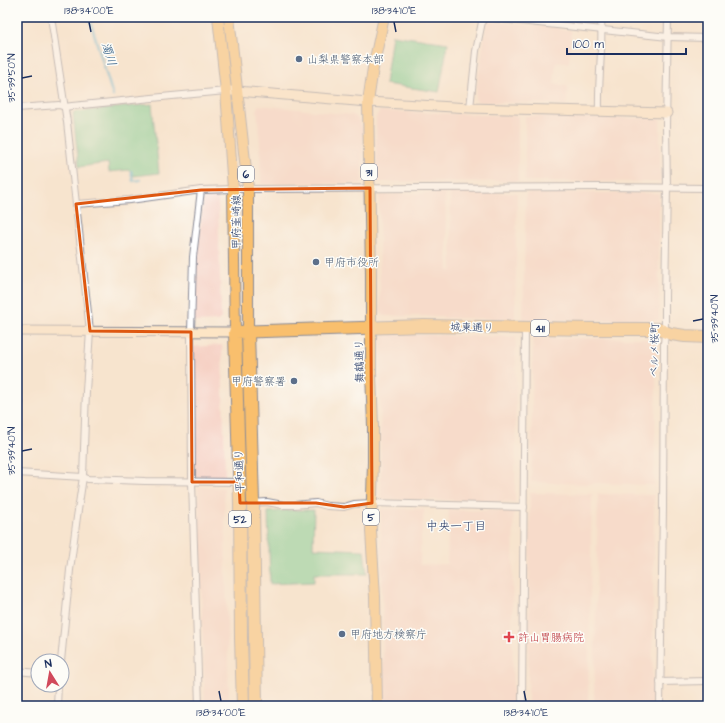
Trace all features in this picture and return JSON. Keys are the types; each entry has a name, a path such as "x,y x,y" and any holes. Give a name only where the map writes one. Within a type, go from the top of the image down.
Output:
{"highway":[{"name":"城東通り","path":"235,332 424,326 658,329 671,334 708,337"},
{"name":"平和通り","path":"235,332 240,503 243,706"},
{"name":"平和通り","path":"248,332 256,706"}],"main road":[{"name":"甲府韮崎線","path":"218,17 226,91 233,189 235,332"},
{"name":"甲府韮崎線","path":"229,17 248,188 248,332"},
{"name":"舞鶴通り","path":"377,706 375,597 371,530 373,426 368,102 373,68 384,17"}],"street":[{"path":"51,17 65,107 90,331 83,476 70,570 62,653"},
{"path":"470,108 476,51 483,17 668,37 708,38"},
{"path":"599,111 598,92 602,30 601,17"},
{"name":"ベルメ桜町","path":"660,706 668,17"},
{"path":"17,108 59,105 65,107 165,96 237,91 368,102 470,108 667,113"},
{"path":"76,204 130,200 201,190 248,188 708,188"},
{"path":"199,706 192,482 191,332 193,257 201,190"},
{"path":"522,706 525,328"},
{"path":"17,331 235,332"},
{"path":"17,473 83,476 88,479 239,482"},
{"path":"240,503 267,502 283,505 294,505 316,503 327,506 344,507 354,504 372,503 524,507"},
{"path":"17,671 30,673"},
{"path":"660,682 708,681"},
{"path":"56,706 57,693"}],"highlighted area":[{"path":"370,188 372,503 344,507 316,503 240,503 239,482 192,482 191,332 90,331 76,204 201,190"}],"shaded area":[{"path":"545,17 593,17 593,23 559,20 559,30 571,30 569,63 556,63 554,84 568,86 566,105 478,102 475,99 487,21 543,27"},
{"path":"259,105 353,115 357,118 363,129 362,183 261,184 257,108"},
{"path":"380,111 518,116 518,181 378,182 376,118"},
{"path":"525,116 660,119 660,182 525,181"},
{"path":"217,192 221,318 218,321 196,322 193,320 196,261 204,195 206,193"},
{"path":"445,193 448,271 452,270 450,193 517,193 515,319 384,316 380,312 379,195"},
{"path":"526,193 659,193 659,320 523,320"},
{"path":"384,334 516,337 515,502 381,499 380,337"},
{"path":"533,339 657,339 654,485 531,482"},
{"path":"222,345 225,478 196,477 193,347"},
{"path":"198,487 224,488 229,706 205,706"},
{"path":"530,493 592,494 588,706 528,706"},
{"path":"598,494 654,495 652,706 594,706"},
{"path":"381,509 424,509 420,565 447,564 449,510 514,511 512,624 513,706 384,706"}],"green space":[{"path":"392,35 448,43 439,92 385,84"},
{"path":"152,104 159,173 134,176 129,170 109,172 108,163 79,167 74,112"},
{"path":"314,510 313,548 364,550 367,574 314,574 314,582 270,584 268,512"}],"waterway":[{"name":"濁川","path":"89,17 113,96"},
{"path":"131,171 133,181 140,180"}],"place":[{"name":"山梨県警察本部","path":"299,59"},
{"name":"甲府市役所","path":"316,262"},
{"name":"甲府警察署","path":"294,381"},
{"name":"甲府地方検察庁","path":"342,634"},
{"name":"許山胃腸病院","path":"509,637"}],"district":[{"name":"中央一丁目","path":"456,526"}]}
